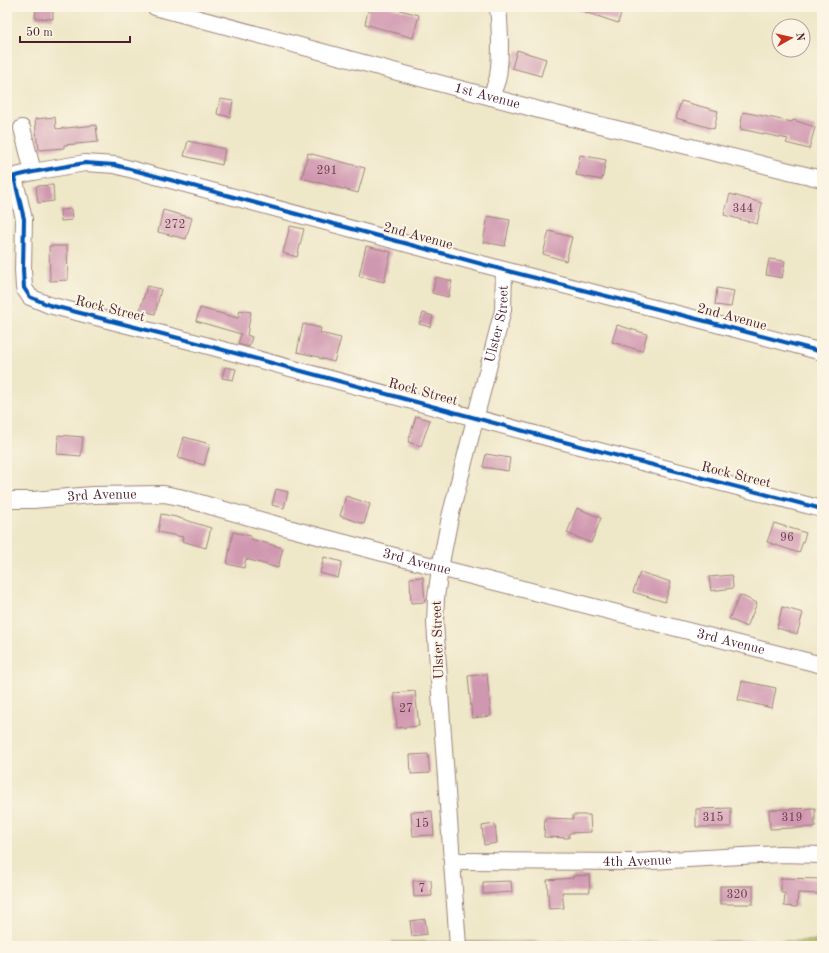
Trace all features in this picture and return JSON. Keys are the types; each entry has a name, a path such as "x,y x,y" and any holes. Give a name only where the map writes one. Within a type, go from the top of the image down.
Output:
{"street":[{"name":"1st Avenue","path":"155,7 549,112 822,179"},
{"path":"491,97 498,77 498,7"},
{"path":"22,128 33,172"},
{"name":"2nd Avenue","path":"10,178 33,172 85,163 115,165 504,270 822,352"},
{"name":"Rock Street","path":"10,178 24,219 24,288 30,297 49,305 822,509"},
{"name":"Ulster Street","path":"458,946 435,623 436,598 450,517 503,310 504,270"},
{"name":"3rd Avenue","path":"7,500 33,500 92,495 164,494 179,497 288,528 440,568 822,665"},
{"name":"4th Avenue","path":"453,861 634,862 780,854 822,855"}],"green space":[{"path":"822,941 822,946 392,946 392,942"}],"building":[{"path":"36,7 53,7 53,19 35,18"},
{"path":"369,7 389,7 419,15 413,38 365,24"},
{"path":"577,7 623,7 618,23 576,9"},
{"path":"517,50 546,59 541,76 512,68"},
{"path":"220,99 233,101 230,117 217,114"},
{"path":"681,101 718,111 714,129 676,118"},
{"path":"743,112 792,122 793,120 815,127 809,149 786,143 788,139 740,129"},
{"path":"55,117 56,129 96,125 98,142 64,145 64,148 39,150 35,119"},
{"path":"188,141 225,149 222,165 184,156"},
{"path":"308,153 365,168 358,193 302,178"},
{"path":"580,155 606,160 602,180 576,175"},
{"path":"53,185 54,201 38,203 36,186"},
{"path":"730,194 762,203 757,224 724,215"},
{"path":"71,209 72,220 61,221 60,210"},
{"path":"163,210 192,218 186,239 158,232"},
{"path":"488,216 510,220 505,246 483,242"},
{"path":"290,226 304,229 297,257 283,253"},
{"path":"549,231 572,237 566,261 543,254"},
{"path":"49,246 67,246 68,280 50,281"},
{"path":"366,246 391,252 384,282 359,276"},
{"path":"769,259 785,261 782,278 766,275"},
{"path":"436,277 452,281 448,297 432,293"},
{"path":"147,286 161,289 155,314 140,310"},
{"path":"717,288 734,291 731,307 715,305"},
{"path":"200,308 238,318 240,310 251,312 247,335 252,337 249,347 238,344 241,334 196,321"},
{"path":"423,313 433,316 430,327 419,324"},
{"path":"303,324 321,328 320,333 341,338 334,362 297,352"},
{"path":"617,325 647,334 642,351 612,342"},
{"path":"225,367 236,369 233,380 222,378"},
{"path":"416,416 430,420 421,446 408,442"},
{"path":"58,435 83,437 81,456 57,454"},
{"path":"184,437 210,444 204,465 178,458"},
{"path":"486,454 510,458 508,471 483,467"},
{"path":"276,489 288,492 284,508 272,505"},
{"path":"346,496 370,504 364,524 340,516"},
{"path":"577,508 601,518 591,543 567,533"},
{"path":"161,514 211,528 206,548 182,541 183,537 158,532"},
{"path":"774,523 806,533 799,553 767,542"},
{"path":"233,532 251,536 251,539 283,548 278,568 246,559 244,568 227,564"},
{"path":"324,557 342,562 338,578 320,573"},
{"path":"640,572 671,582 665,602 633,592"},
{"path":"732,575 733,588 711,591 709,577"},
{"path":"423,577 425,602 411,603 410,578"},
{"path":"740,595 757,603 747,627 729,619"},
{"path":"782,607 803,613 797,634 777,628"},
{"path":"487,674 491,716 472,718 468,676"},
{"path":"742,681 776,688 772,708 738,700"},
{"path":"415,691 419,726 397,728 394,693"},
{"path":"428,754 430,773 411,774 410,755"},
{"path":"731,808 731,827 696,827 696,809"},
{"path":"815,808 815,827 770,829 769,810"},
{"path":"432,811 434,835 413,836 411,812"},
{"path":"573,815 590,815 591,832 569,833 569,838 544,837 545,818 573,819"},
{"path":"495,824 497,843 484,845 482,826"},
{"path":"589,875 590,892 562,892 564,908 549,909 547,880"},
{"path":"781,878 822,879 822,894 798,893 797,907 784,906 785,893 781,893"},
{"path":"431,880 432,896 414,897 413,881"},
{"path":"511,881 512,892 483,894 483,882"},
{"path":"720,886 753,886 753,904 720,904"},
{"path":"425,919 427,934 412,936 410,921"}],"cycle path":[{"path":"7,178 85,163 115,165 504,270 822,352"},
{"path":"14,177 24,219 24,288 30,297 49,305 822,509"}]}
